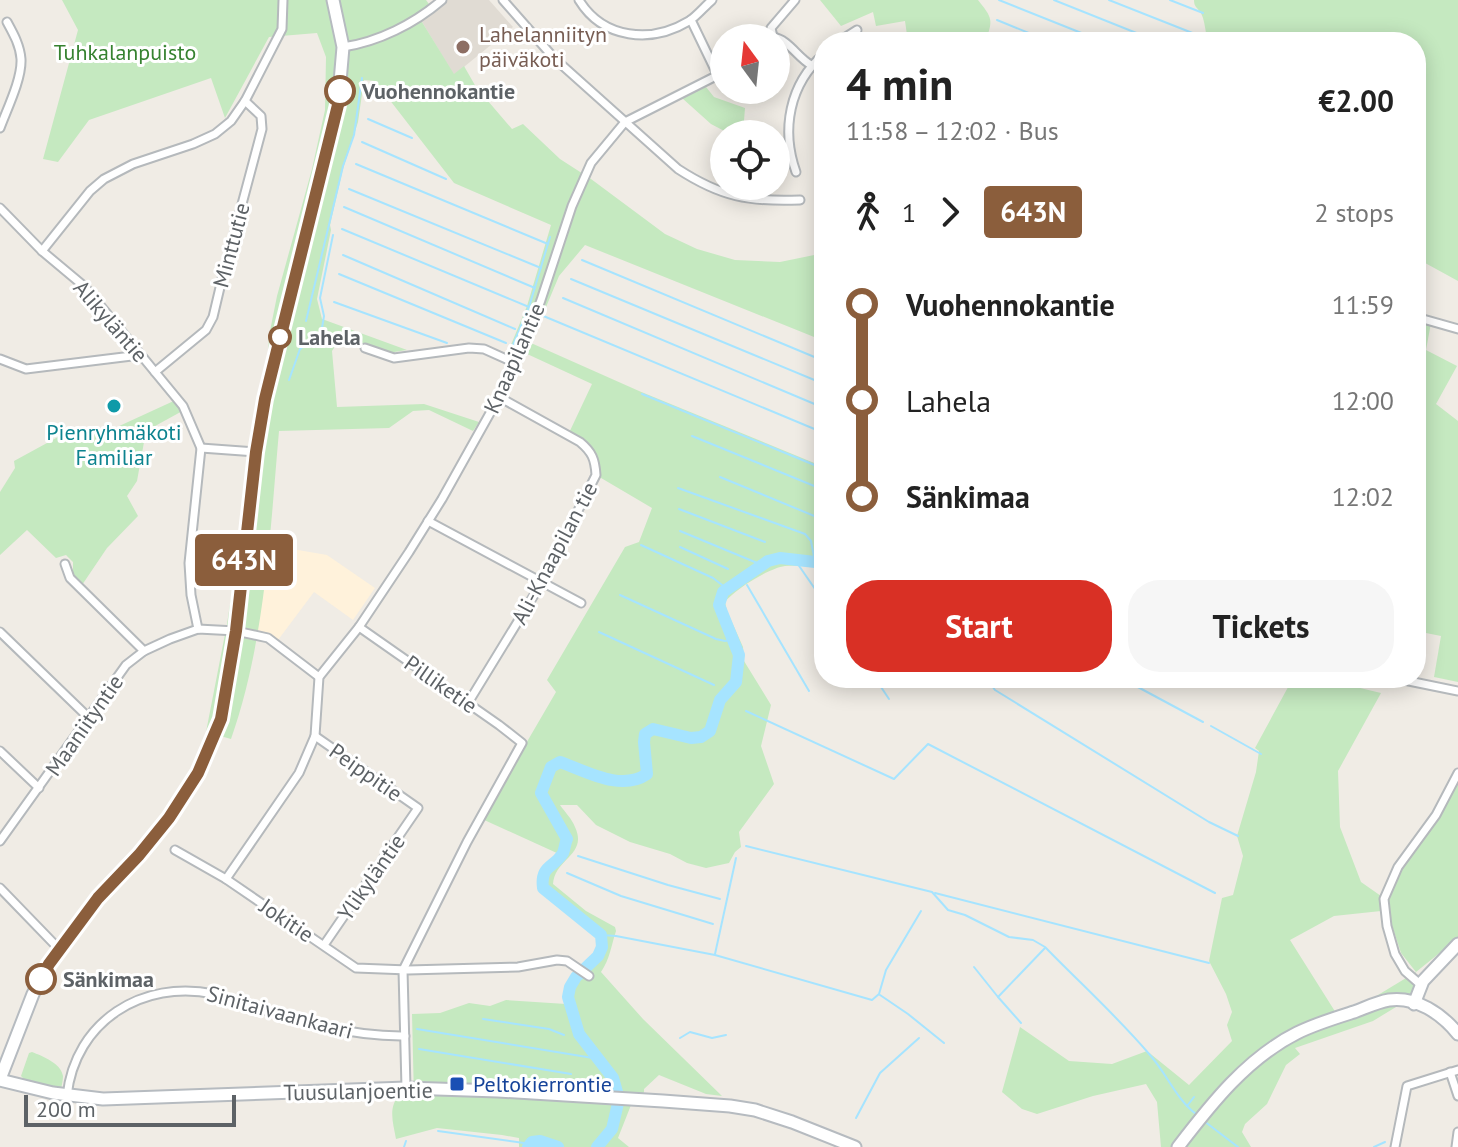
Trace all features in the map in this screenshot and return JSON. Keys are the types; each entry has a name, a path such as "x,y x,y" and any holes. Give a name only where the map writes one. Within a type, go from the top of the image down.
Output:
{"street":[{"path":"42,251 90,191 104,179 133,164 215,134 231,121 245,101 282,29 283,0"},
{"path":"0,1080 33,994 49,964 98,898 169,818 198,773 221,719 236,631 265,399 338,105 343,47 333,0"},
{"path":"343,47 369,42 406,25 442,0"},
{"path":"503,0 554,58 678,169 700,184 726,194 764,201 800,200"},
{"path":"579,0 600,24 632,36 645,36 677,27 691,20 712,0"},
{"path":"774,24 795,0"},
{"path":"691,20 710,54"},
{"path":"0,128 20,70 21,57 7,22"},
{"path":"790,46 811,65"},
{"path":"796,172 788,137 790,110 800,84 814,62"},
{"name":"Knaapilantie","path":"319,677 359,627 428,521 499,397 523,348 572,206 591,163 625,122 710,80"},
{"name":"Minttutie","path":"155,372 206,330 213,317 262,129 261,116 245,101"},
{"name":"Alikyläntie","path":"0,208 42,251 85,287 183,406 201,448 189,563 198,629"},
{"path":"1426,320 1458,329"},
{"path":"365,348 394,358 469,348 484,349 515,363"},
{"path":"0,359 26,369 140,355"},
{"name":"Ali-Knaapilan tie","path":"468,703 542,582 596,475 595,460 590,450 499,397"},
{"path":"201,448 256,452"},
{"path":"428,521 581,603"},
{"path":"65,564 70,578 144,651"},
{"name":"Pilliketie","path":"359,627 522,743 467,842 403,970"},
{"name":"Maaniityntie","path":"0,841 126,665 144,651 198,629 236,631"},
{"path":"226,879 299,773 315,736 319,677 268,638 236,631"},
{"path":"0,632 89,718"},
{"path":"1426,684 1458,691"},
{"name":"Peippitie","path":"315,736 418,808"},
{"path":"0,751 39,788"},
{"path":"1421,985 1405,971 1395,954 1384,899 1398,867 1436,815 1458,773"},
{"name":"Ylikyläntie","path":"324,945 418,808"},
{"name":"Jokitie","path":"175,850 226,879 356,968 518,967 557,960 567,961 589,976"},
{"path":"0,888 60,950"},
{"path":"1414,1004 1423,981 1458,944"},
{"path":"403,970 406,1088"},
{"name":"Sinitaivaankaari","path":"67,1096 75,1064 91,1036 123,1007 159,992 197,990 353,1034 405,1036"},
{"path":"1178,1147 1216,1099 1256,1061 1317,1024 1389,1000 1400,1000 1442,1016 1458,1034"},
{"path":"1395,1147 1407,1086 1454,1071 1458,1096"},
{"name":"Tuusulanjoentie","path":"0,1080 67,1096 103,1099 406,1088 730,1106 792,1122 855,1147"},
{"path":"1456,1147 1458,1132"}],"shaded area":[{"name":"Lahelanniityn päiväkoti","path":"448,0 489,0 513,27 454,75 422,22"},
{"path":"269,545 327,555 375,588 353,620 314,592 278,640 257,630"}],"green space":[{"name":"Tuhkalanpuisto","path":"62,0 426,0 434,11 422,22 454,74 464,66 476,87 512,129 523,124 560,159 665,234 697,249 735,260 780,262 814,255 814,337 585,245 559,276 531,343 814,463 814,567 785,566 770,571 752,580 725,602 743,647 744,661 771,705 761,746 774,784 739,832 741,847 729,863 706,868 630,842 596,825 577,805 560,805 574,824 578,836 574,850 559,868 553,884 586,911 615,927 610,952 601,972 643,1019 722,1096 706,1094 659,1075 644,1089 640,1098 633,1100 618,1138 629,1147 519,1147 519,1138 437,1128 396,1139 392,1116 393,1105 399,1095 414,1099 412,1014 440,1013 469,1003 490,1006 506,1000 566,1004 571,986 600,950 595,934 541,888 540,876 559,854 482,819 556,692 547,680 625,547 639,542 652,508 596,475 595,460 568,435 592,384 525,353 521,352 518,357 508,352 527,306 551,225 454,183 375,81 364,80 358,122 330,225 317,299 322,319 407,350 388,353 340,339 332,351 337,407 424,404 479,422 473,431 429,410 413,411 389,428 279,431 269,548 252,665 231,739 206,732 227,624 269,336 325,110 326,57 317,33 269,37 225,118 211,78 89,120 58,162 43,159 78,30"},
{"path":"820,0 978,0 989,15 990,23 989,32 907,32 905,21 876,26 873,12 841,26"},
{"path":"1194,0 1458,0 1458,281 1426,263 1426,32 1206,32 1201,13"},
{"path":"706,87 710,92 710,104 734,104 745,108 744,120 710,120 710,123 682,98"},
{"path":"1426,323 1431,323 1426,350"},
{"path":"1426,350 1457,366 1436,404 1458,421 1458,682 1434,677 1441,636 1426,633"},
{"path":"178,399 186,409 146,431 137,481 127,496 138,516 107,548 82,585 73,578 73,562 66,555 56,558 27,530 0,555 0,492 15,468 14,461 58,437 104,433"},
{"path":"1288,688 1360,688 1381,693 1338,771 1340,827 1361,882 1381,896 1381,911 1334,916 1290,940 1336,1013 1373,998 1416,972 1415,986 1419,993 1373,1021 1295,1048 1300,1054 1286,1065 1267,1104 1245,1124 1242,1132 1251,1147 1161,1147 1157,1102 1146,1084 1093,1096 1037,1114 1022,1109 1002,1092 1020,1027 1069,1061 1112,1064 1147,1051 1189,1085 1232,1041 1227,1025 1232,1012 1209,961 1222,898 1233,895 1243,856 1237,836 1256,772 1259,751 1255,748"},
{"path":"1458,779 1458,938 1416,972 1401,953 1388,913 1387,899 1395,878 1436,819"},
{"path":"32,1052 59,1067 63,1076 61,1089 25,1080 21,1076"}],"waterway":[{"path":"999,0 1079,32"},
{"path":"1054,0 1134,32"},
{"path":"1109,0 1190,32"},
{"path":"1170,0 1203,13"},
{"path":"997,20 1026,32"},
{"path":"306,321 343,166 354,135 362,78"},
{"path":"368,119 412,138"},
{"path":"362,142 446,179"},
{"path":"356,164 548,244"},
{"path":"349,189 541,268"},
{"path":"344,207 535,288"},
{"path":"342,229 529,307"},
{"path":"322,328 324,316 320,298 333,235"},
{"path":"513,345 529,307 550,237"},
{"path":"343,255 515,329"},
{"path":"582,260 814,357"},
{"path":"339,274 506,343"},
{"path":"571,279 814,380"},
{"path":"563,298 814,404"},
{"path":"334,302 447,343"},
{"path":"541,315 814,429"},
{"path":"289,380 300,349 315,339"},
{"path":"642,394 814,465"},
{"path":"692,436 814,486"},
{"path":"720,477 814,516"},
{"path":"678,488 805,534 811,541 814,557"},
{"path":"679,509 765,542"},
{"path":"680,531 762,565"},
{"path":"641,545 713,578 726,588"},
{"path":"680,547 728,569"},
{"path":"597,1147 612,1129 619,1099 613,1078 579,1034 568,997 576,977 598,956 602,947 601,935 543,888 544,875 563,853 567,839 541,793 551,767 560,762 604,778 637,779 647,774 645,734 653,729 691,738 701,737 710,731 720,700 736,682 739,655 719,605 723,592 768,561 780,558 814,562"},
{"path":"795,560 814,588"},
{"path":"747,585 809,691"},
{"path":"620,595 716,639 734,639"},
{"path":"599,632 714,685"},
{"path":"882,688 889,699"},
{"path":"994,688 1209,822 1238,836"},
{"path":"1140,688 1203,722"},
{"path":"746,711 894,779 928,744 1215,893"},
{"path":"1211,726 1261,754"},
{"path":"746,846 932,892 948,910 1009,937 1033,940 1045,947 1138,1041 1196,1114"},
{"path":"578,856 720,899"},
{"path":"715,954 736,858"},
{"path":"567,873 621,896 713,924"},
{"path":"935,893 1209,963"},
{"path":"601,935 715,955 872,1000 879,994 886,970 921,911"},
{"path":"1021,1023 998,997 1045,948"},
{"path":"974,967 998,997"},
{"path":"880,995 944,1043"},
{"path":"483,1019 549,1029 564,1035"},
{"path":"417,1029 599,1059"},
{"path":"680,1038 690,1032 712,1038 726,1035"},
{"path":"856,1118 880,1073 919,1038"},
{"path":"419,1049 571,1074"},
{"path":"1187,1106 1194,1097"},
{"path":"1204,1121 1238,1147"},
{"path":"438,1131 531,1144"},
{"path":"404,1147 406,1141"},
{"path":"528,1147 532,1142 540,1141 558,1147"},
{"path":"1374,1147 1385,1142"}],"bus line":[{"name":"643N","path":"41,979 98,898 169,818 198,773 221,719 236,631 265,399 340,91"}],"place":[{"name":"Lahelanniityn päiväkoti","path":"463,47"},
{"name":"Vuohennokantie","path":"340,91"},
{"name":"Lahela","path":"280,337"},
{"name":"Pienryhmäkoti Familiar","path":"114,406"},
{"name":"Sänkimaa","path":"41,979"},
{"name":"Peltokierrontie","path":"457,1084"}]}
